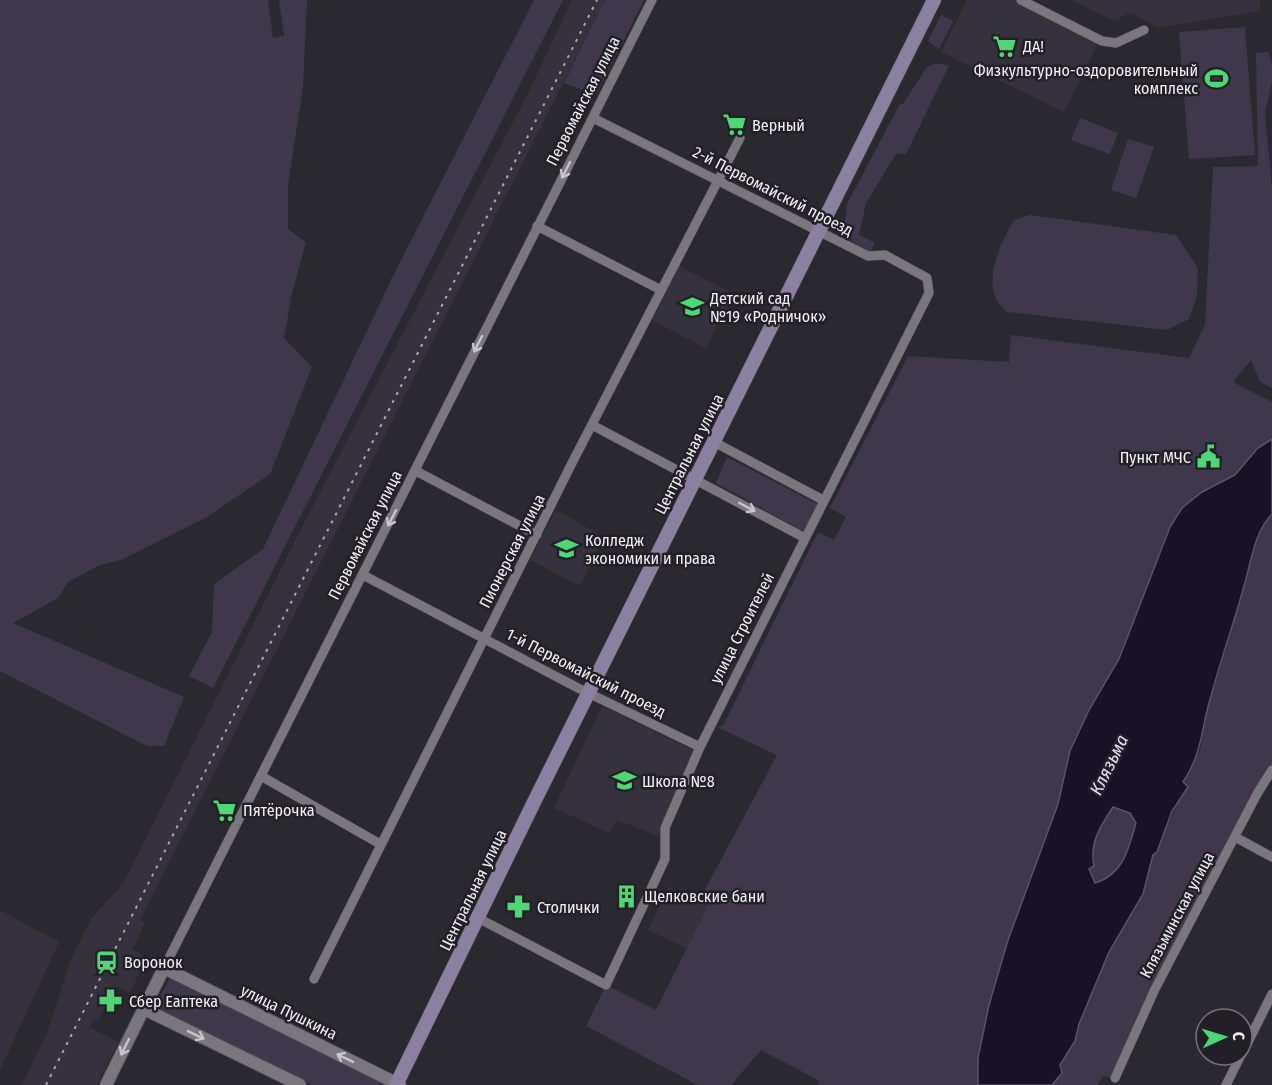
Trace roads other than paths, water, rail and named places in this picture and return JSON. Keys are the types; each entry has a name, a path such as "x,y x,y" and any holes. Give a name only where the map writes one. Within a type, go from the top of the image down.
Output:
{"main road":[{"name":"Центральная улица","path":"398,1085 588,693 934,0"}],"street":[{"name":"Первомайская улица","path":"106,1085 652,0"},
{"path":"1021,0 1102,41 1116,43 1144,30"},
{"name":"2-й Первомайский проезд","path":"593,118 868,256 885,255 927,278 929,293"},
{"name":"Пионерская улица","path":"314,979 380,843 740,138"},
{"path":"537,226 661,290"},
{"name":"улица Строителей","path":"478,918 606,985 665,859 665,828 700,747 929,293"},
{"path":"592,425 805,538"},
{"path":"714,442 823,500"},
{"path":"416,471 537,535"},
{"name":"1-й Первомайский проезд","path":"363,575 588,693 700,747"},
{"name":"Клязьминская улица","path":"1115,1078 1155,989 1272,770"},
{"path":"261,776 380,843"},
{"path":"1235,837 1272,857"},
{"name":"улица Пушкина","path":"164,968 398,1085"},
{"path":"1254,1030 1272,994"},
{"path":"144,1009 300,1085"},
{"path":"1226,1085 1235,1067"}],"water":[{"name":"Клязьма","path":"1272,439 1272,514 1261,530 1254,548 1198,750 1183,782 1188,787 1172,811 1157,852 1153,855 1143,894 1109,952 1079,1024 1075,1041 1060,1065 1062,1073 1052,1085 978,1085 978,1058 989,1005 1008,940 1058,804 1070,751 1089,710 1119,659 1170,527 1182,508 1202,492 1235,475 1257,449","holes":["1113,807 1130,813 1136,823 1123,859 1112,874 1095,883 1089,869 1094,866 1093,850 1100,828"]}],"railway":[{"path":"46,1085 597,0"}],"place":[{"name":"ДА!","path":"1005,46"},
{"name":"Физкультурно-оздоровительный комплекс","path":"1216,79"},
{"name":"Верный","path":"734,125"},
{"name":"Детский сад №19 «Родничок»","path":"692,307"},
{"name":"Пункт МЧС","path":"1209,457"},
{"name":"Колледж экономики и права","path":"567,549"},
{"name":"Школа №8","path":"624,781"},
{"name":"Пятёрочка","path":"225,810"},
{"name":"Щелковские бани","path":"626,896"},
{"name":"Столички","path":"519,907"},
{"name":"Воронок","path":"106,962"},
{"name":"Сбер Еаптека","path":"111,1001"}]}
